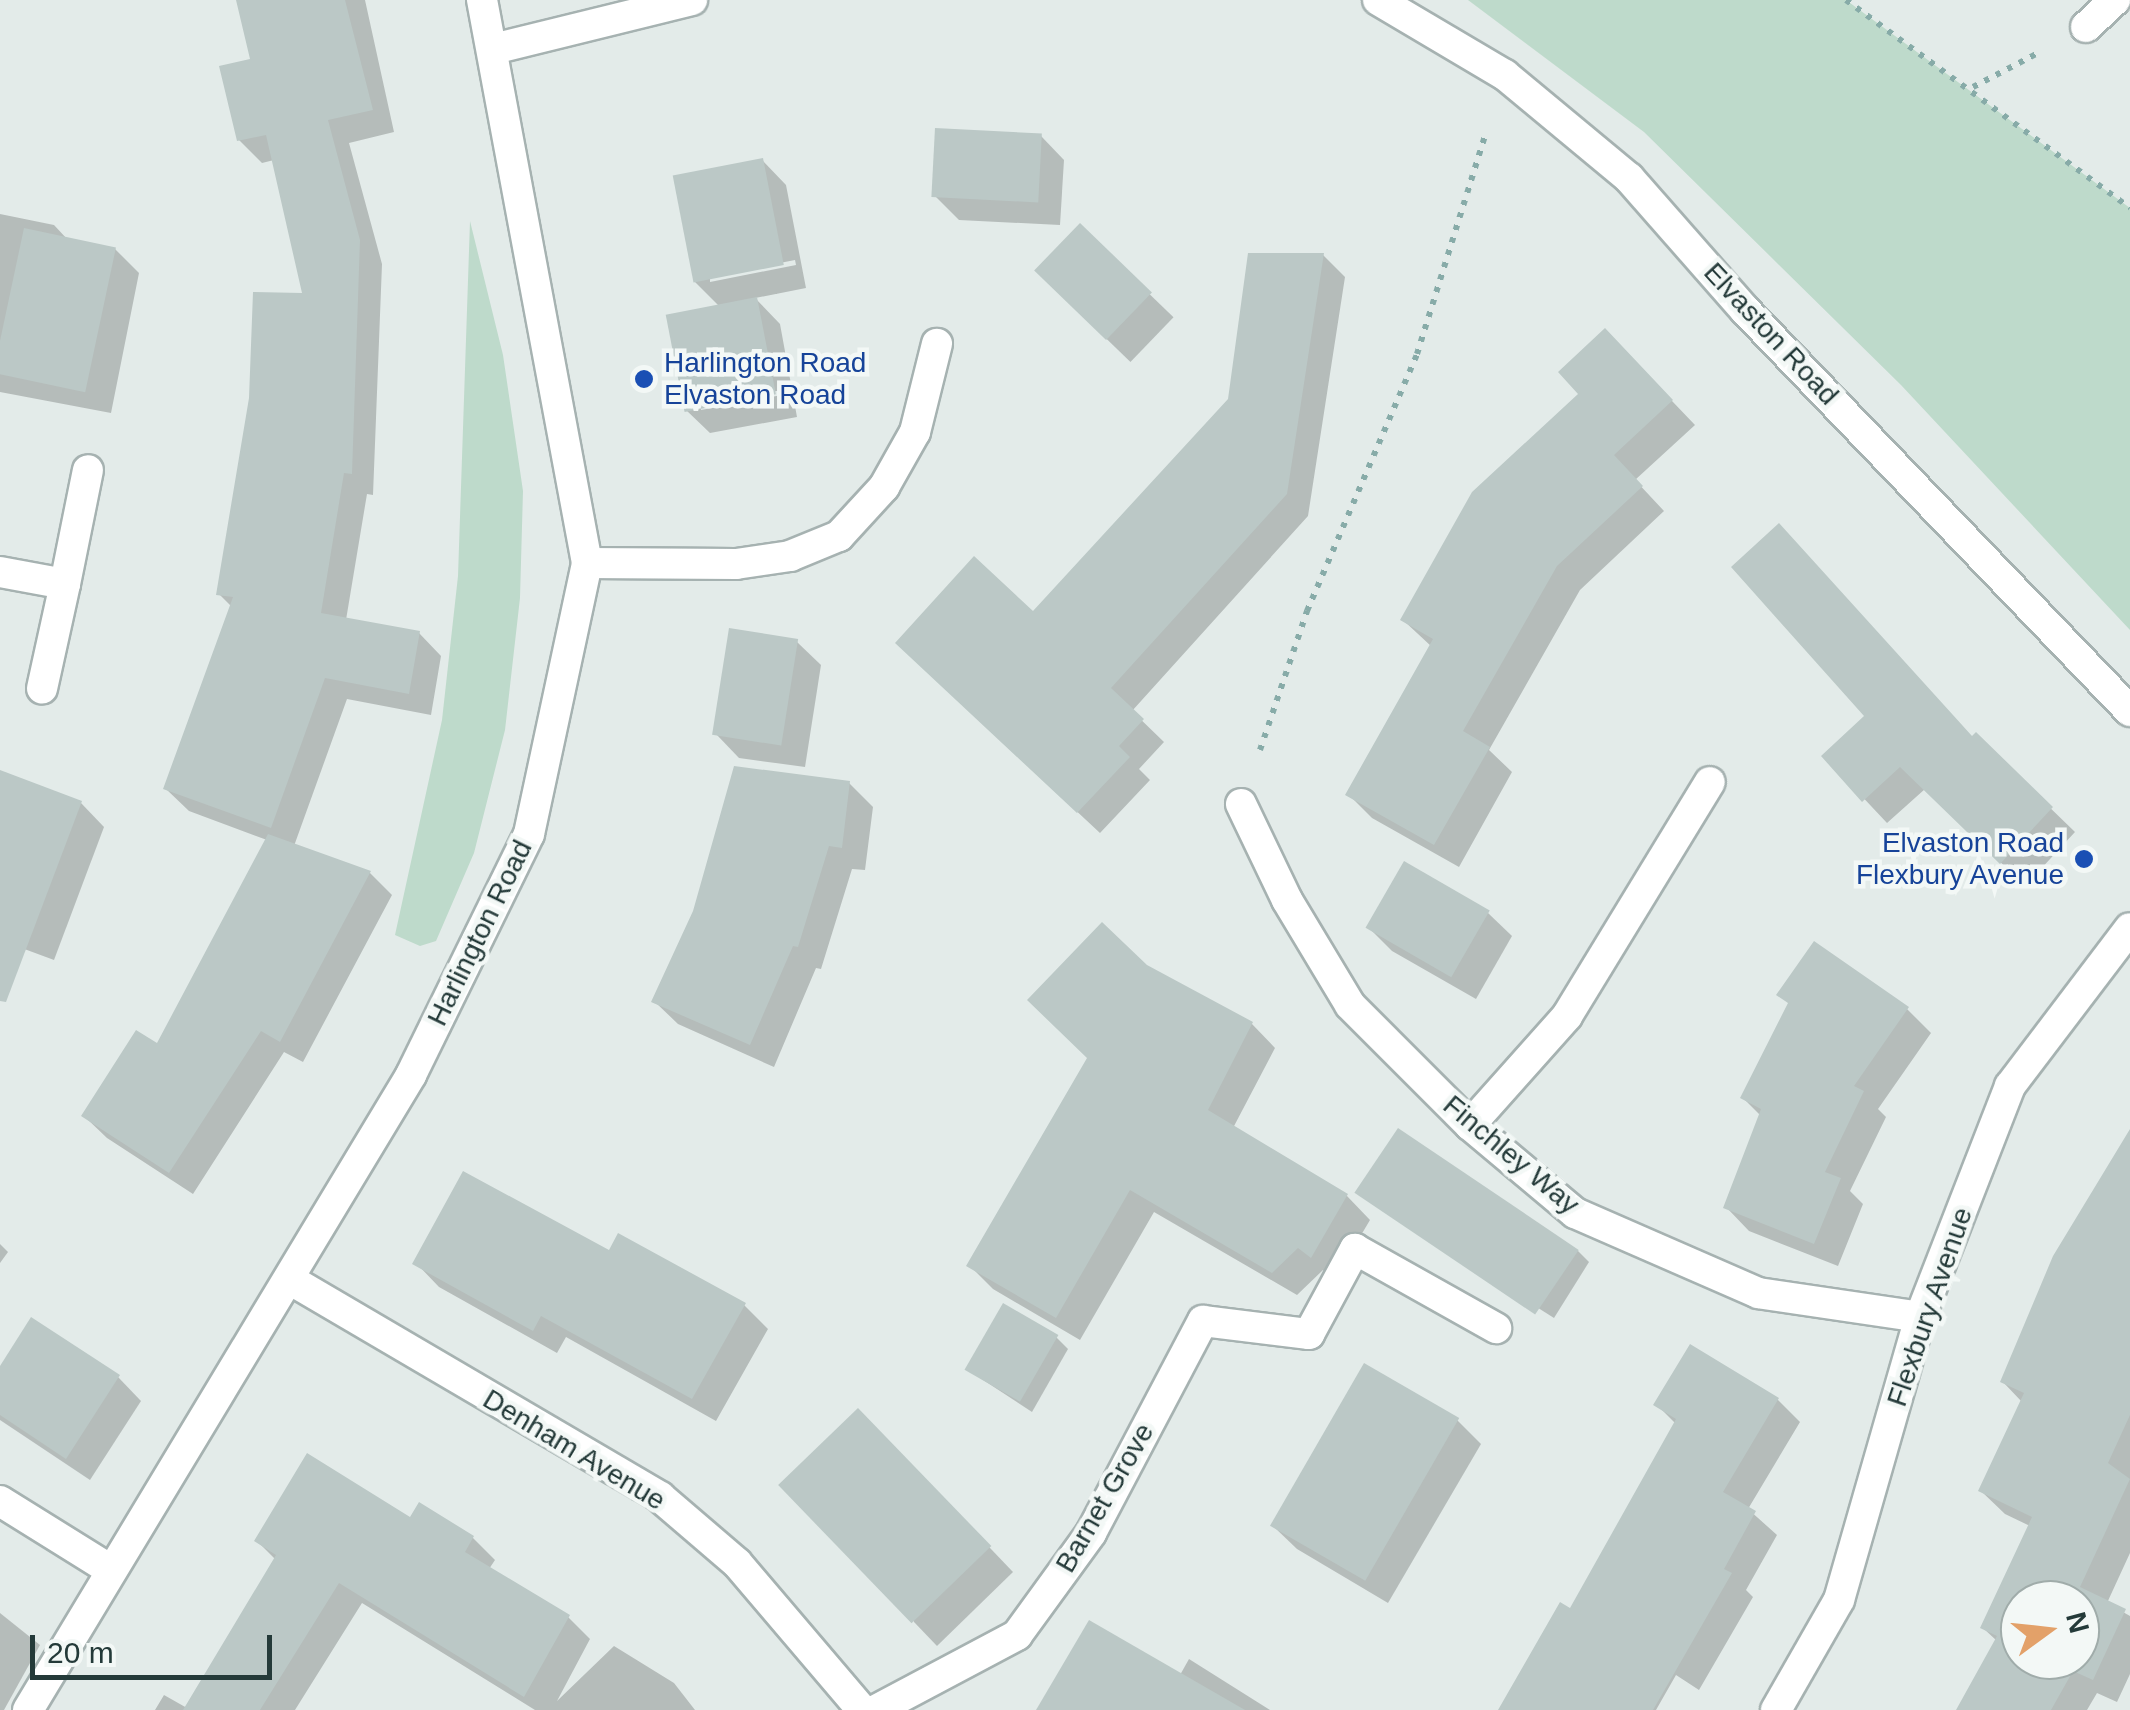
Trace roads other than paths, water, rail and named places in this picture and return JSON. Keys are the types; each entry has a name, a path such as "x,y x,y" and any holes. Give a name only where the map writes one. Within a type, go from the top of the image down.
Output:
{"street":[{"name":"Harlington Road","path":"28,1710 411,1075 529,834 587,563 482,0"},
{"path":"493,49 692,0"},
{"name":"Elvaston Road","path":"1378,0 1504,74 1629,178 1744,310 2130,711"},
{"path":"2086,27 2116,0"},
{"path":"587,563 736,564 790,556 839,536 884,487 916,432 937,344"},
{"path":"42,688 88,470"},
{"path":"0,572 65,584"},
{"path":"1470,1125 1567,1016 1710,782"},
{"name":"Finchley Way","path":"1241,804 1286,900 1350,1005 1470,1125 1575,1213 1758,1293 1920,1317"},
{"name":"Flexbury Avenue","path":"1776,1710 1839,1600 1920,1317 2010,1086 2130,928"},
{"name":"Barnet Grove","path":"876,1710 1017,1635 1091,1533 1203,1321 1308,1334 1355,1249 1496,1328"},
{"name":"Denham Avenue","path":"289,1279 660,1497 737,1564 862,1710"},
{"path":"0,1501 111,1570"}],"place":[{"name":"Harlington Road Elvaston Road","path":"644,379"},
{"name":"Elvaston Road Flexbury Avenue","path":"2084,859"}]}
